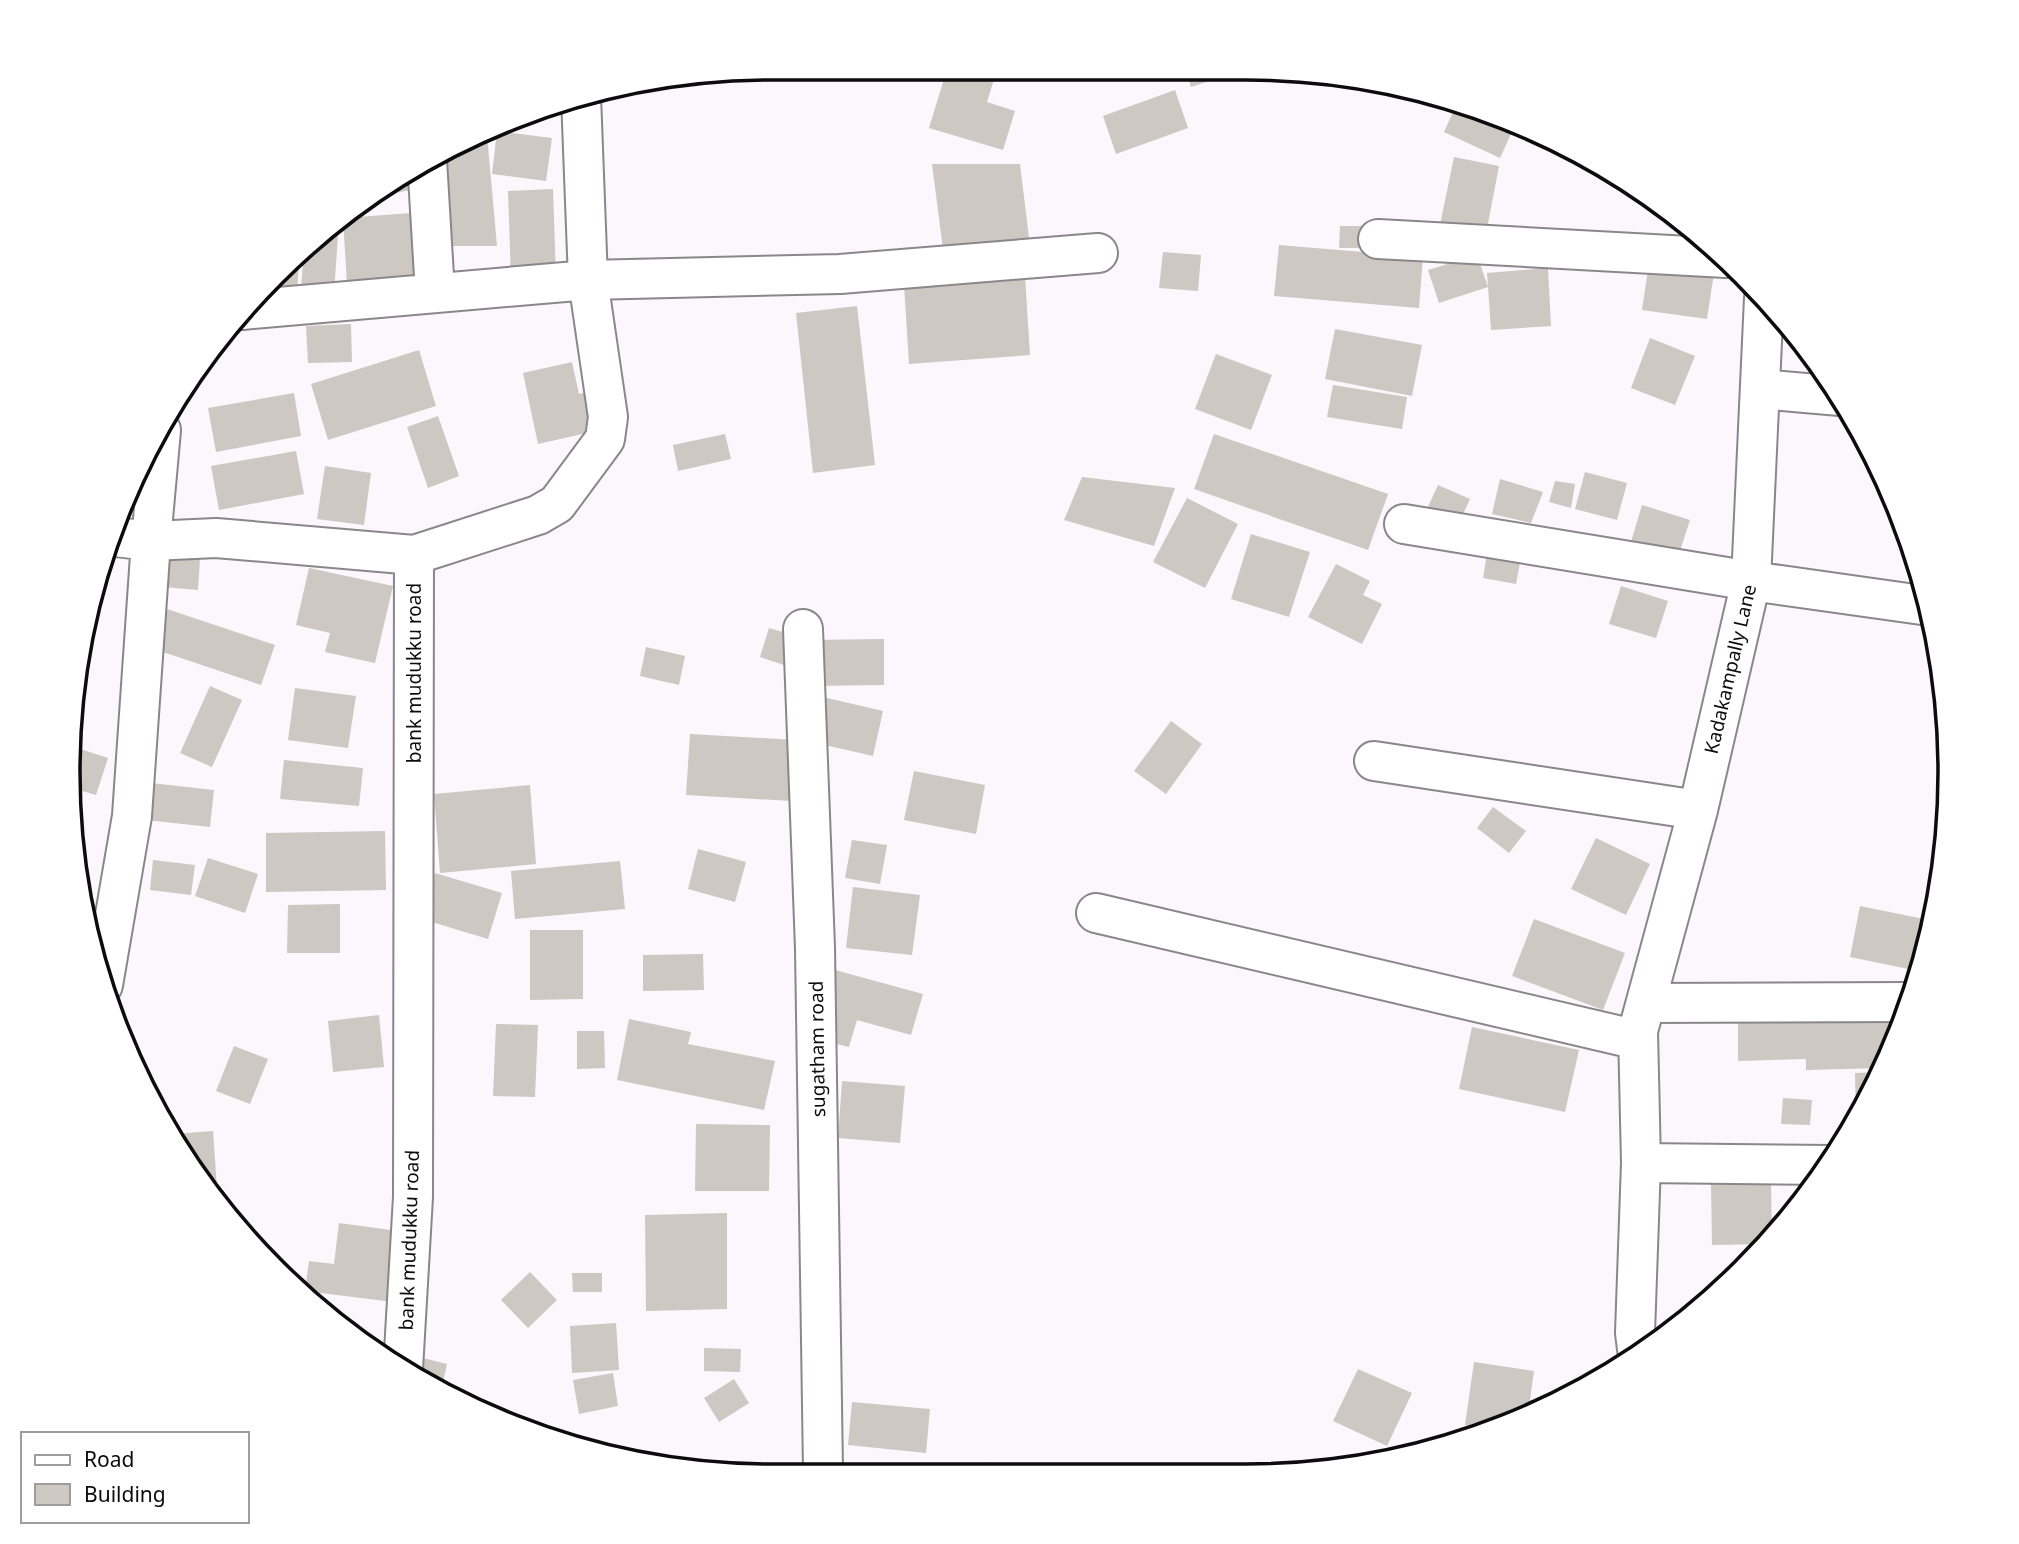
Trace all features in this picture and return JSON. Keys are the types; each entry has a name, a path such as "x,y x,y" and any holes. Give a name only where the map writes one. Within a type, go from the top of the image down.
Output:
{"street":[{"name":"bank mudukku road","path":"404,1357 413,1197 414,555 538,515 557,504 605,439 608,418 588,280 581,107"},
{"path":"428,172 435,293"},
{"path":"1378,239 1708,257"},
{"path":"259,308 588,280 840,274 1098,253"},
{"name":"Kadakampally Lane","path":"1636,1343 1634,1332 1641,1163 1641,1024 1698,810 1751,582 1763,312"},
{"path":"1760,389 1826,395"},
{"path":"107,961 132,816 133,539 153,464"},
{"path":"1404,524 1751,582 1918,605"},
{"path":"133,539 216,538 414,555"},
{"name":"sugatham road","path":"803,629 815,948 823,1464"},
{"path":"1374,761 1698,810"},
{"path":"1096,913 1641,1024 1899,1003"},
{"path":"1641,1163 1816,1165"}],"building":[{"path":"944,80 994,80 987,102 1015,111 1003,150 929,128"},
{"path":"1189,80 1212,80 1191,87"},
{"path":"1175,90 1188,128 1116,154 1103,116"},
{"path":"1453,112 1511,133 1500,158 1444,132"},
{"path":"508,132 552,138 546,181 492,174 496,138"},
{"path":"488,142 497,246 451,246 444,164"},
{"path":"1454,157 1499,166 1486,234 1440,225"},
{"path":"932,164 1020,164 1030,246 944,257"},
{"path":"414,180 416,189 394,193"},
{"path":"553,189 556,278 511,280 508,191"},
{"path":"412,213 416,279 347,284 344,229 360,217"},
{"path":"1340,226 1371,226 1371,248 1339,248"},
{"path":"338,234 334,293 301,290 303,264"},
{"path":"1652,243 1701,251 1715,264 1707,319 1642,310"},
{"path":"1279,245 1423,257 1419,308 1274,296"},
{"path":"1163,252 1201,255 1198,291 1159,288"},
{"path":"1477,255 1488,287 1439,303 1428,270"},
{"path":"299,268 297,292 276,290"},
{"path":"1548,268 1551,326 1491,330 1487,273"},
{"path":"1025,276 1030,355 909,364 904,285"},
{"path":"857,306 875,465 813,473 796,313"},
{"path":"351,324 352,362 308,363 306,326"},
{"path":"1335,329 1422,345 1412,396 1325,379"},
{"path":"1650,338 1695,356 1675,405 1631,388"},
{"path":"419,350 436,406 328,440 311,384"},
{"path":"1216,354 1272,375 1251,430 1195,409"},
{"path":"572,362 579,394 592,391 600,430 538,444 523,373"},
{"path":"1333,385 1407,397 1402,429 1327,417"},
{"path":"294,393 301,436 216,452 208,408"},
{"path":"438,416 459,476 428,488 407,427"},
{"path":"725,434 731,459 678,471 673,445"},
{"path":"1214,434 1388,494 1368,550 1194,489"},
{"path":"296,451 304,494 219,510 211,466"},
{"path":"325,466 371,473 364,525 317,519"},
{"path":"1585,472 1627,483 1617,520 1575,509"},
{"path":"1082,477 1175,488 1154,546 1064,520"},
{"path":"1500,479 1543,492 1531,523 1492,514"},
{"path":"1555,481 1575,484 1571,508 1549,502"},
{"path":"1438,485 1470,499 1459,523 1427,509"},
{"path":"1187,498 1238,524 1205,588 1153,562"},
{"path":"1642,505 1690,520 1678,557 1631,542"},
{"path":"1251,534 1310,552 1289,617 1231,599"},
{"path":"1488,547 1522,552 1516,584 1483,578"},
{"path":"166,556 200,559 198,590 163,587"},
{"path":"1336,564 1370,581 1363,595 1382,604 1362,644 1308,617"},
{"path":"309,568 393,586 375,663 325,652 330,633 296,625"},
{"path":"1621,586 1668,601 1656,638 1609,624"},
{"path":"167,609 275,645 261,685 154,649"},
{"path":"769,628 796,636 787,666 760,657"},
{"path":"884,639 884,685 811,686 811,640"},
{"path":"646,647 685,656 679,685 640,676"},
{"path":"210,686 242,700 212,767 180,753"},
{"path":"295,688 356,696 348,748 288,740"},
{"path":"814,695 883,711 873,756 803,740"},
{"path":"1171,721 1202,744 1166,794 1134,771"},
{"path":"690,734 796,740 792,801 686,795"},
{"path":"81,749 108,758 96,795 81,791"},
{"path":"284,760 363,768 359,806 280,799"},
{"path":"914,771 985,785 976,834 904,820"},
{"path":"142,782 214,790 210,827 137,819"},
{"path":"530,785 536,864 440,873 434,794"},
{"path":"1493,807 1526,831 1509,853 1477,828"},
{"path":"385,831 386,890 266,892 266,833"},
{"path":"1596,838 1650,864 1626,915 1571,889"},
{"path":"852,840 887,845 880,884 845,878"},
{"path":"698,849 746,862 735,902 688,889"},
{"path":"208,858 258,874 245,913 195,896"},
{"path":"153,860 195,865 191,895 150,890"},
{"path":"620,861 625,909 515,919 511,871"},
{"path":"435,873 502,893 488,939 422,919"},
{"path":"853,887 920,895 912,955 846,948"},
{"path":"340,904 340,953 287,953 288,905"},
{"path":"1860,906 1922,919 1909,969 1850,957"},
{"path":"1534,919 1625,953 1603,1010 1512,976"},
{"path":"530,930 583,930 583,999 530,1000"},
{"path":"703,954 704,990 643,991 643,955"},
{"path":"835,970 923,994 911,1035 857,1020 849,1047 809,1037 824,1014"},
{"path":"1897,1008 1871,1068 1806,1070 1806,1059 1738,1061 1738,1012"},
{"path":"379,1015 384,1067 333,1072 328,1021"},
{"path":"629,1019 691,1032 688,1044 775,1061 764,1110 617,1080"},
{"path":"496,1024 538,1025 535,1097 493,1096"},
{"path":"1472,1027 1579,1050 1565,1112 1459,1089"},
{"path":"577,1031 604,1031 605,1068 577,1069"},
{"path":"234,1046 268,1059 250,1104 216,1091"},
{"path":"1870,1072 1856,1100 1855,1073"},
{"path":"842,1081 905,1086 900,1143 838,1138"},
{"path":"1783,1098 1812,1100 1810,1125 1781,1124"},
{"path":"696,1124 770,1125 769,1191 695,1191"},
{"path":"213,1131 217,1184 197,1156 183,1133"},
{"path":"1771,1183 1772,1222 1752,1244 1712,1245 1711,1184"},
{"path":"727,1213 727,1309 646,1311 645,1215"},
{"path":"339,1223 406,1232 401,1303 317,1292 306,1283 309,1261 334,1264"},
{"path":"530,1272 557,1300 528,1328 501,1300"},
{"path":"572,1273 602,1273 602,1292 573,1292"},
{"path":"616,1323 619,1370 572,1373 570,1326"},
{"path":"704,1348 741,1349 740,1372 704,1371"},
{"path":"415,1356 447,1364 443,1380 426,1371 413,1363"},
{"path":"1474,1362 1534,1371 1530,1400 1534,1401 1472,1426 1465,1425"},
{"path":"1358,1369 1412,1393 1387,1446 1333,1421"},
{"path":"613,1373 618,1406 579,1414 573,1380"},
{"path":"734,1379 749,1403 719,1422 704,1398"},
{"path":"852,1402 930,1409 926,1453 848,1445"}]}
